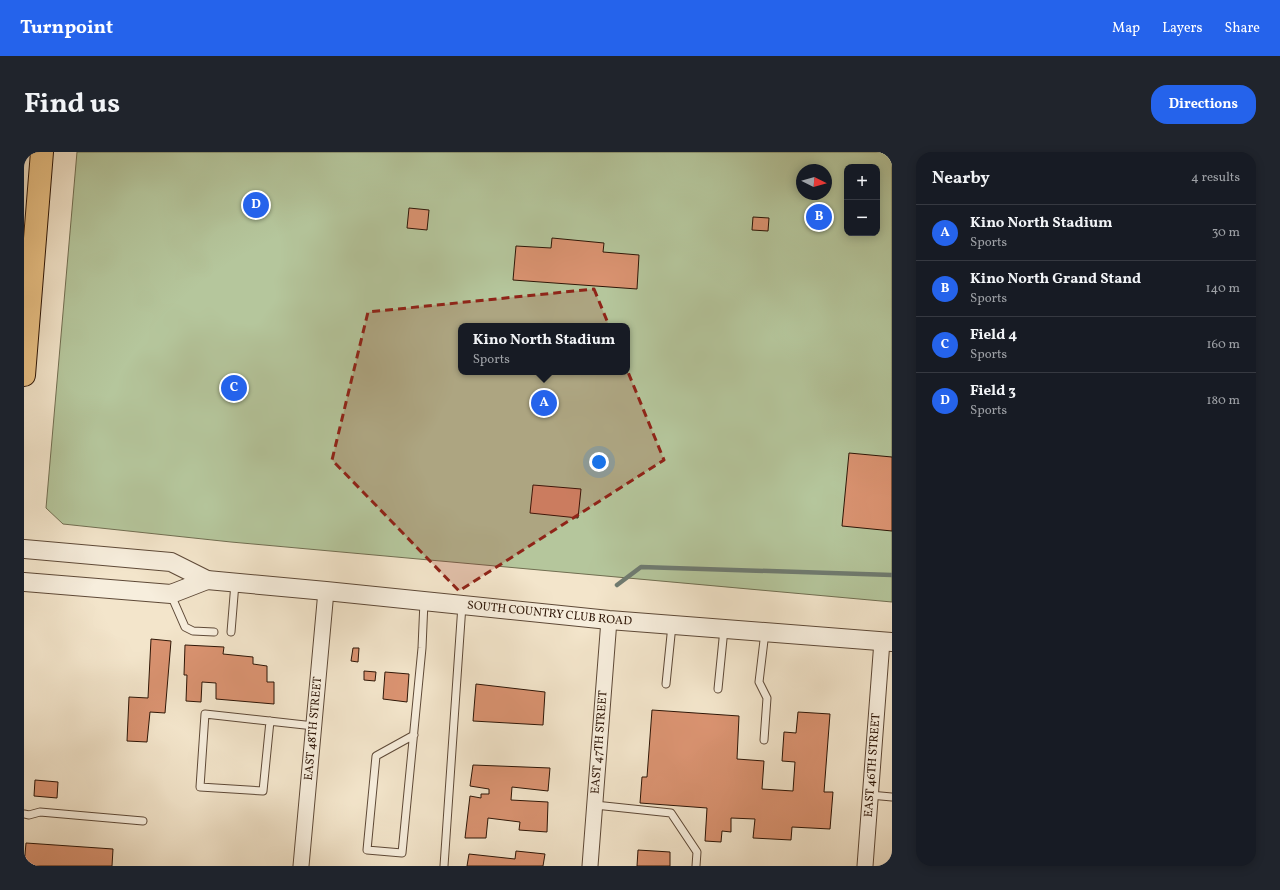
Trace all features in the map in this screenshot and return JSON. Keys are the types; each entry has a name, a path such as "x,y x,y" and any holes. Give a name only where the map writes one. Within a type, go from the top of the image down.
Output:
{"main road":[{"path":"24,375 42,152"}],"street":[{"name":"SOUTH COUNTRY CLUB ROAD","path":"24,549 171,562 207,580 609,620 887,642"},
{"name":"SOUTH COUNTRY CLUB ROAD","path":"24,582 171,594 207,580"},
{"name":"EAST 48TH STREET","path":"301,866 326,591"},
{"name":"EAST 47TH STREET","path":"590,866 609,620"},
{"name":"EAST 46TH STREET","path":"865,866 870,795 887,642"}],"lane":[{"path":"231,632 235,583"},
{"path":"171,594 185,627 193,632 214,632"},
{"path":"414,735 376,756 368,850 402,853 414,735 422,648 424,601"},
{"path":"444,866 462,605"},
{"path":"666,684 672,625"},
{"path":"718,689 724,628"},
{"path":"764,740 767,698 760,682 765,632"},
{"path":"270,721 263,791 200,787 205,714 270,721 314,726"},
{"path":"870,795 892,797"},
{"path":"595,805 671,813 697,852 696,866"},
{"path":"24,814 29,815 40,812 143,822"}],"highlighted area":[{"path":"594,289 664,460 459,591 332,460 368,312"}],"green space":[{"path":"77,152 892,152 892,602 231,542 63,524 46,508"}],"building":[{"path":"409,208 429,210 427,230 407,228"},
{"path":"753,217 769,218 768,231 752,230"},
{"path":"552,238 604,243 603,252 639,255 637,289 513,280 516,246 551,248"},
{"path":"849,453 892,457 892,531 842,526"},
{"path":"533,485 581,489 578,518 530,513"},
{"path":"151,639 171,641 165,713 150,712 147,742 127,741 129,697 148,698"},
{"path":"185,645 224,647 223,654 253,657 253,664 267,666 267,682 274,682 274,704 216,699 216,683 202,682 201,702 186,701 187,675 184,675"},
{"path":"353,648 359,648 358,662 351,661"},
{"path":"364,671 376,672 375,681 364,680"},
{"path":"385,672 409,674 407,702 383,699"},
{"path":"476,684 545,692 543,725 473,721"},
{"path":"652,710 739,716 737,759 764,761 762,789 793,791 795,762 782,761 784,732 796,733 798,712 830,714 824,792 833,792 830,829 792,827 791,840 753,838 755,819 731,818 731,832 722,831 721,842 705,841 707,808 640,803 642,777 647,777"},
{"path":"473,765 550,768 548,791 512,787 511,800 548,802 547,832 519,830 520,822 488,818 486,838 465,838 470,796 481,798 481,794 489,794 489,789 470,786"},
{"path":"35,780 58,782 57,798 34,796"},
{"path":"26,843 113,849 112,866 24,866"},
{"path":"638,850 670,852 670,866 637,866"},
{"path":"516,851 545,854 543,866 467,866 469,854 515,859"}],"waterway":[{"path":"617,585 641,567 892,575"}],"place":[{"name":"Field 3","path":"256,205"},
{"name":"Kino North Grand Stand","path":"819,217"},
{"name":"Field 4","path":"234,388"},
{"name":"Kino North Stadium","path":"544,403"}]}
